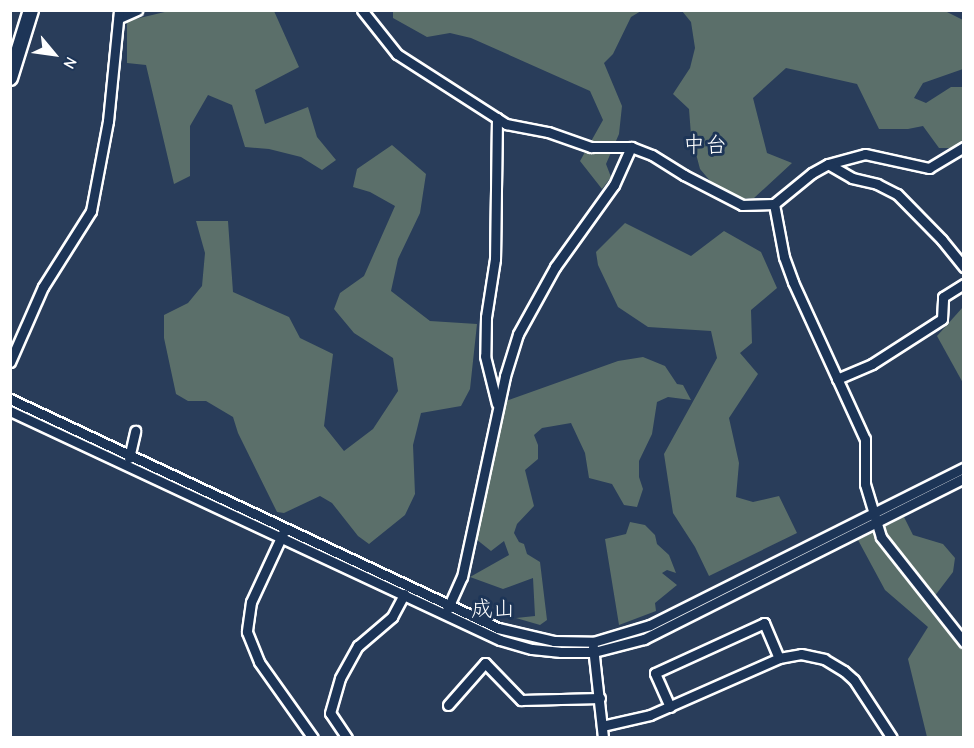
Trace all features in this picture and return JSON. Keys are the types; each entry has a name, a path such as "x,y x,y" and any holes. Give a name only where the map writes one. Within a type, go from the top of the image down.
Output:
{"highway":[{"path":"10,78 31,10"}],"street":[{"path":"10,362 44,287 91,211 108,121 119,14 137,10"},
{"path":"362,10 397,54 497,118 521,128 548,132 591,147 631,147 652,155 731,201 757,206 774,204 812,173 828,164 864,154 929,168 963,147"},
{"path":"497,118 495,259 486,317 485,356 498,409"},
{"path":"454,618 447,610 448,604 462,577 505,376 518,333 555,267 614,185 631,147"},
{"path":"828,164 852,178 877,184 897,194 942,240 963,267"},
{"path":"774,204 784,257 865,439 865,484 876,523 888,547 963,642"},
{"path":"837,379 872,364 942,319 943,297 963,284"},
{"path":"10,399 129,453 454,618 500,640 532,649 627,645 656,634 963,478"},
{"path":"10,411 516,634 593,647 690,607 963,468"},
{"path":"135,431 129,457 137,468"},
{"path":"284,531 251,602 247,632 259,662 313,738"},
{"path":"347,738 330,712 340,678 358,646 392,617 404,594"},
{"path":"670,707 656,673 764,623 779,658"},
{"path":"593,647 603,738"},
{"path":"603,726 627,722 670,707 779,658 801,654 813,656 844,670 854,680 892,738"},
{"path":"448,705 485,663 521,700 600,698"}],"green space":[{"path":"173,10 274,11 299,67 255,90 265,124 308,107 317,137 336,160 322,170 301,157 269,149 245,147 232,105 208,95 190,126 190,176 174,184 146,65 127,63 127,21"},
{"path":"943,10 963,20 963,69 923,83 914,98 926,103 951,87 963,87 963,148 939,148 923,126 908,129 879,129 857,84 786,68 753,98 767,153 792,163 754,198 738,199 711,182 700,169 691,135 689,109 673,94 690,68 695,48 691,22 682,11"},
{"path":"393,11 641,11 631,17 613,54 604,63 622,106 619,134 606,164 611,177 602,189 580,161 603,120 590,91 471,38 450,33 427,37 393,18"},
{"path":"392,145 426,174 420,213 398,259 391,291 430,321 477,324 470,389 461,406 421,413 413,445 415,494 405,515 369,544 358,536 332,503 320,496 284,513 277,512 238,433 233,417 206,401 188,401 176,394 164,338 164,315 188,303 202,286 205,253 196,221 228,221 233,292 289,317 300,338 333,354 324,426 344,451 373,429 398,391 393,358 354,333 334,309 340,293 364,276 395,206 370,192 353,187 357,169"},
{"path":"625,223 691,256 724,231 761,252 777,288 751,310 752,343 740,353 758,374 729,418 739,463 736,497 753,502 779,496 797,533 709,576 695,547 673,513 664,454 717,358 711,331 648,327 618,307 598,265 596,252"},
{"path":"963,307 963,383 937,336"},
{"path":"643,357 665,366 677,384 683,385 691,400 668,397 657,402 652,434 639,461 639,477 643,489 637,507 624,505 612,484 589,478 585,453 571,423 542,428 534,435 538,445 538,459 525,470 534,506 517,524 514,533 519,542 524,544 527,554 540,562 547,620 540,625 516,618 535,616 533,578 503,589 470,577 509,555 504,541 491,551 476,539 506,401 618,361"},
{"path":"904,517 913,535 943,544 955,558 953,572 934,597 963,648 963,737 927,737 908,659 928,627 885,590 858,540"},
{"path":"630,522 645,525 655,535 657,544 669,555 676,573 667,570 662,573 677,585 655,603 656,611 619,625 605,539 626,534"}],"district":[{"name":"中台","path":"705,146"},
{"name":"成山","path":"493,610"}]}
